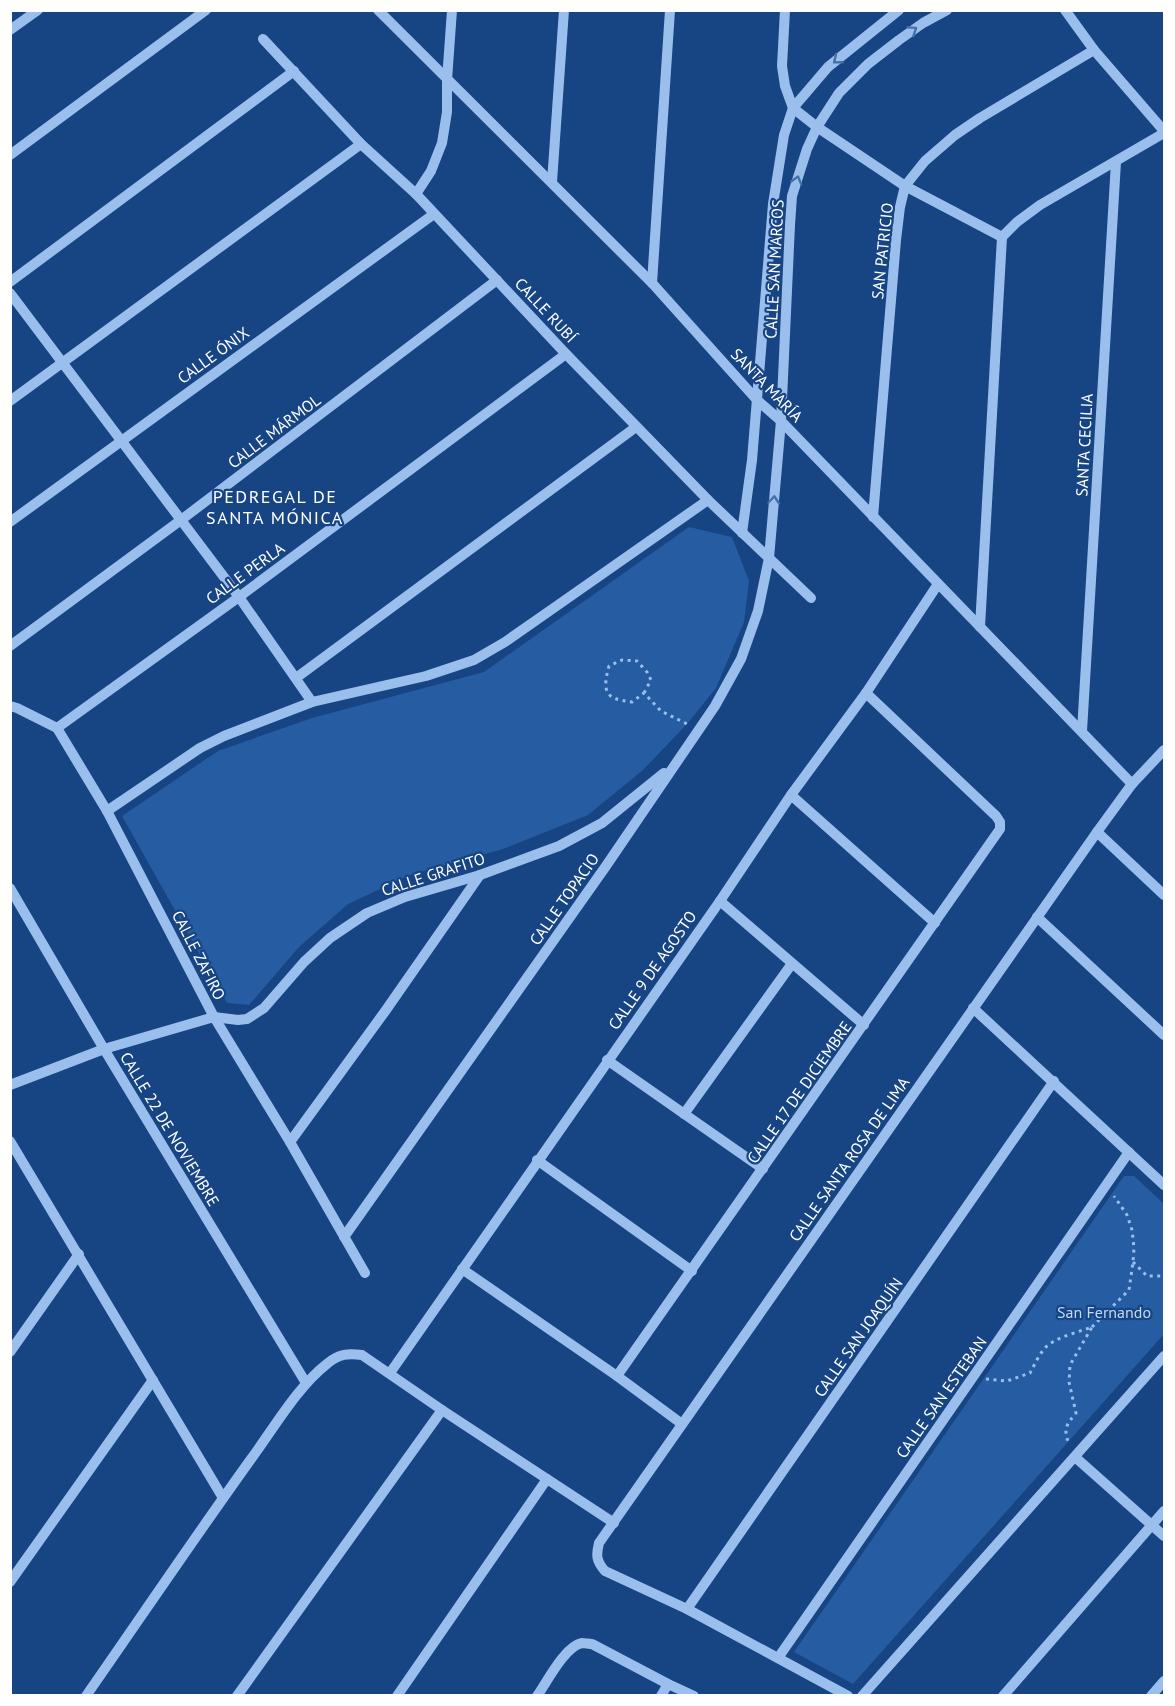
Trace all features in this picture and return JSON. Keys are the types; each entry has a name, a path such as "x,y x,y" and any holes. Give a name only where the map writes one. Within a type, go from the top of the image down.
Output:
{"street":[{"path":"10,30 38,10"},
{"path":"10,155 206,10"},
{"name":"SANTA MARÍA","path":"378,10 652,283 757,400 782,422 1132,783"},
{"path":"416,194 431,171 442,143 447,112 452,10"},
{"path":"552,182 564,10"},
{"path":"652,283 670,10"},
{"path":"785,10 782,66 785,86 793,108 817,127 905,186 1002,237"},
{"name":"CALLE SAN MARCOS","path":"769,558 782,422 792,196 807,149 817,127 839,93 868,64 907,34 947,10"},
{"path":"981,627 1002,237 1017,222 1040,205 1164,132 1094,50 1065,10"},
{"name":"CALLE SAN MARCOS","path":"742,533 752,460 773,204 784,135 793,108 828,67 896,11"},
{"name":"CALLE RUBÍ","path":"263,39 361,144 416,194 636,427 708,500 811,598"},
{"name":"SAN PATRICIO","path":"873,517 896,240 905,186 925,161 955,135 1094,50"},
{"path":"10,282 294,71"},
{"path":"10,401 361,144"},
{"name":"SANTA CECILIA","path":"1082,731 1116,162"},
{"name":"CALLE ÓNIX","path":"10,522 434,214"},
{"name":"CALLE MÁRMOL","path":"10,646 182,520 497,280"},
{"path":"10,293 182,520 312,702"},
{"name":"CALLE PERLA","path":"57,728 566,354"},
{"path":"296,678 636,427"},
{"path":"107,811 200,748 224,736 312,702 426,676 474,660 505,642 708,500"},
{"name":"CALLE TOPACIO","path":"344,1238 606,866 715,706 741,659 758,611 769,558"},
{"name":"CALLE 9 DE AGOSTO","path":"390,1373 720,901 791,795 866,693 938,584"},
{"name":"CALLE 17 DE DICIEMBRE","path":"617,1376 1000,829 1000,822 996,816 866,693"},
{"path":"10,706 57,728"},
{"name":"CALLE ZAFIRO","path":"57,728 107,811 214,1017 290,1142 365,1273"},
{"name":"CALLE SANTA ROSA DE LIMA","path":"687,1610 605,1571 596,1555 599,1543 1096,832 1132,783 1163,753"},
{"name":"CALLE GRAFITO","path":"214,1017 238,1020 255,1015 264,1008 304,962 330,938 367,913 405,897 480,875 559,846 602,823 674,766"},
{"path":"791,795 935,923"},
{"path":"1096,832 1164,895"},
{"path":"290,1142 480,875"},
{"name":"CALLE 22 DE NOVIEMBRE","path":"10,888 104,1049 306,1383"},
{"path":"720,901 791,965 864,1025"},
{"path":"1037,917 1164,1035"},
{"path":"684,1114 791,965"},
{"path":"973,1008 1164,1185"},
{"path":"10,1085 104,1049 214,1017"},
{"path":"607,1060 763,1169"},
{"name":"CALLE SAN JOAQUÍN","path":"687,1610 1054,1081"},
{"path":"10,1141 223,1498"},
{"name":"CALLE SAN ESTEBAN","path":"778,1658 1129,1152"},
{"path":"537,1160 692,1271"},
{"path":"10,1352 79,1254"},
{"path":"462,1269 617,1376 682,1424"},
{"path":"86,1695 306,1383 329,1362 342,1354 362,1355 614,1523"},
{"path":"862,1695 1164,1356"},
{"path":"10,1582 153,1380"},
{"path":"237,1695 442,1410"},
{"path":"1075,1457 1164,1536"},
{"path":"397,1695 547,1479"},
{"path":"1003,1695 1164,1511"},
{"path":"687,1610 848,1695"},
{"path":"537,1695 566,1654 575,1646 583,1643 592,1644 694,1695"},
{"path":"1151,1695 1164,1681"},
{"path":"660,1695 668,1684"}],"path":[{"path":"622,660 637,661 651,680 644,693 632,702 615,700 607,691 605,681 609,666 622,660"},
{"path":"644,693 661,711 699,729"},
{"path":"1075,1457 1065,1434 1067,1424 1076,1413 1069,1382 1070,1365 1092,1327 1128,1290 1133,1262 1132,1230 1127,1215 1106,1186"},
{"path":"1133,1262 1147,1276 1164,1276"},
{"path":"973,1378 1007,1381 1029,1373 1047,1346 1092,1327"}],"green space":[{"path":"689,527 732,537 749,581 744,622 716,688 687,724 643,770 588,815 503,849 410,875 348,904 299,947 249,1005 227,1003 122,816 218,751 312,718 484,672"},
{"name":"San Fernando","path":"1124,1176 1134,1176 1164,1204 1164,1334 853,1684 794,1652"}],"district":[{"name":"PEDREGAL DE SANTA MÓNICA","path":"275,507"}]}
